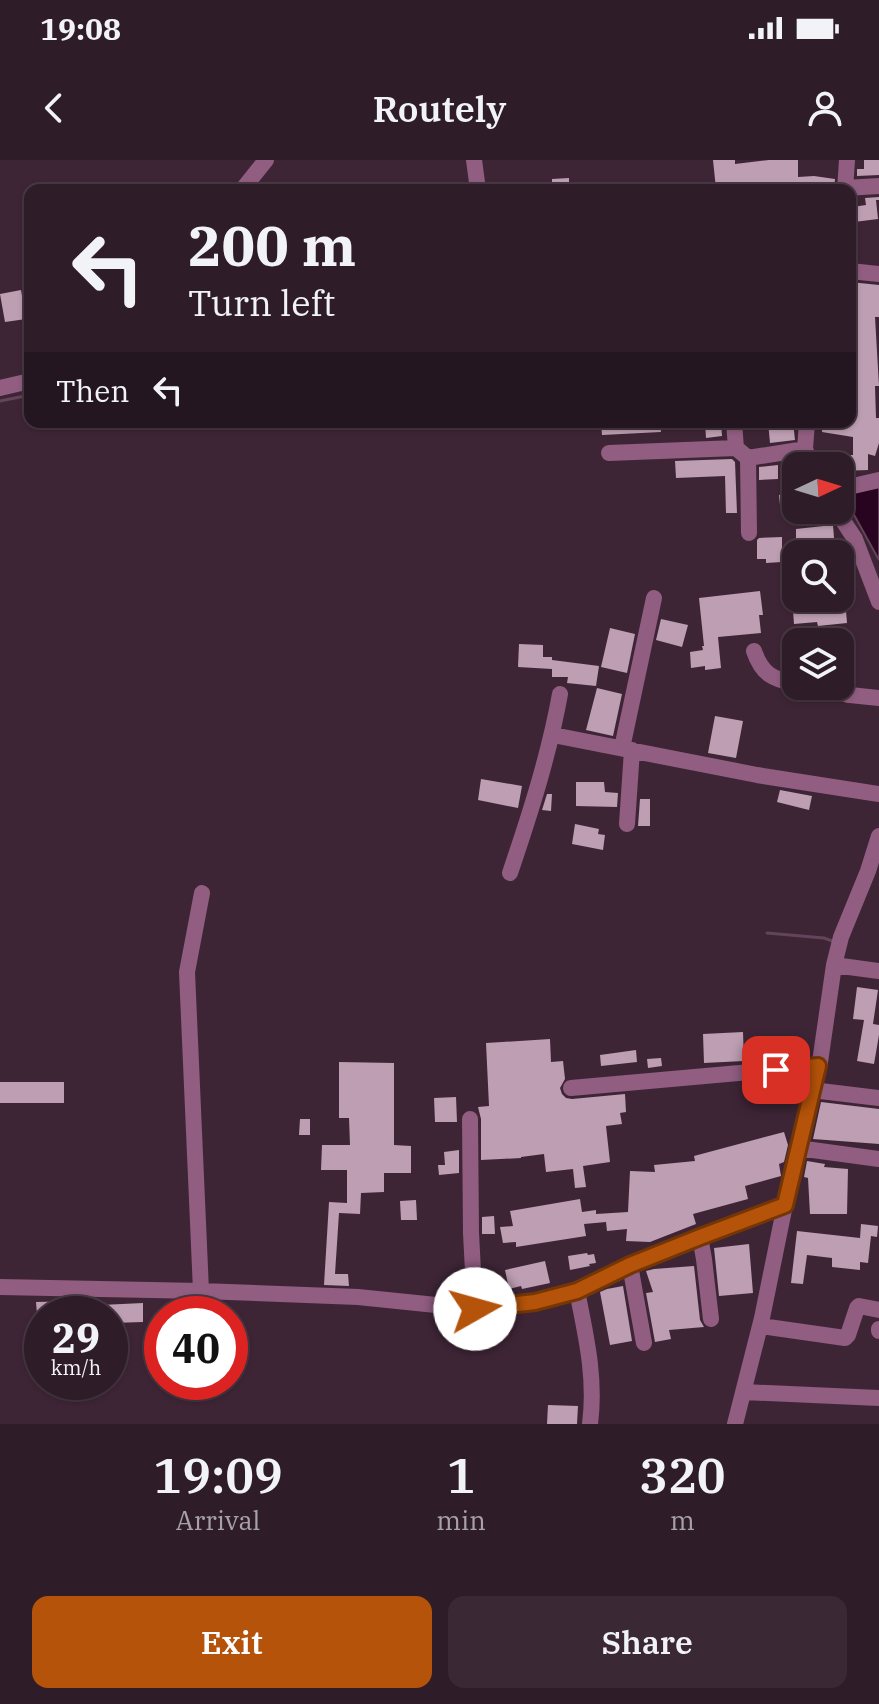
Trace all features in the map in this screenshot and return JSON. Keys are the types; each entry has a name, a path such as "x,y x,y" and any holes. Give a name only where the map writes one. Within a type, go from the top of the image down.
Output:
{"street":[{"path":"247,184 266,160"},
{"path":"474,160 477,184"},
{"path":"845,184 847,160"},
{"path":"856,188 879,186"},
{"path":"856,272 879,274"},
{"path":"0,388 24,382"},
{"path":"736,428 742,453 749,533"},
{"path":"806,452 807,428"},
{"path":"609,453 742,453 805,449"},
{"path":"854,486 879,480"},
{"path":"845,524 855,539 879,602"},
{"path":"627,824 628,749 654,598"},
{"path":"754,651 762,669 782,679"},
{"path":"510,873 553,735 560,694"},
{"path":"854,696 879,698"},
{"path":"553,735 757,775 879,794"},
{"path":"735,1424 761,1326 785,1205 818,1066 838,951 879,836"},
{"path":"201,1291 187,972 202,893"},
{"path":"838,951 879,971"},
{"path":"571,1088 818,1066"},
{"path":"812,1090 879,1098"},
{"path":"470,1119 475,1309"},
{"path":"798,1148 879,1159"},
{"path":"0,1287 358,1297 475,1309 535,1302 577,1291 630,1265 785,1205"},
{"path":"700,1237 711,1319"},
{"path":"630,1265 644,1343"},
{"path":"577,1291 590,1354 593,1404 590,1424"},
{"path":"761,1326 845,1338 859,1306 879,1310"},
{"path":"744,1392 879,1398"}],"shaded area":[{"path":"879,486 879,560 854,515 854,491"}],"building":[{"path":"713,160 735,160 735,164 798,160 798,177 835,179 835,184 715,184"},
{"path":"864,160 879,160 879,175 857,176 857,169 864,169"},
{"path":"569,178 569,184 552,184 552,179"},
{"path":"879,197 876,200 878,219 856,222 856,206 866,205 865,198"},
{"path":"856,283 879,285 879,317 875,317 879,386 875,386 879,443 875,456 868,454 868,470 854,470 853,437 822,432 822,428 856,428"},
{"path":"21,290 24,319 5,322 0,294"},
{"path":"601,428 661,428 661,432 602,435"},
{"path":"705,428 721,428 722,436 706,438"},
{"path":"769,428 794,428 795,440 770,443"},
{"path":"732,459 735,462 737,513 726,513 725,476 676,478 675,461"},
{"path":"778,465 778,479 759,480 759,467"},
{"path":"833,525 834,538 796,540 796,529"},
{"path":"782,537 782,562 766,563 766,559 757,559 759,538"},
{"path":"760,591 763,615 759,615 761,633 718,637 721,668 691,668 690,652 703,650 704,646 699,598"},
{"path":"793,612 846,612 847,623 818,626 817,622 794,624"},
{"path":"661,619 688,625 682,647 656,640"},
{"path":"610,628 635,634 627,673 601,667"},
{"path":"519,644 543,645 543,657 552,657 552,660 599,666 596,686 567,683 568,677 552,677 552,669 518,667"},
{"path":"597,688 622,694 613,736 586,730"},
{"path":"715,716 743,721 736,758 708,753"},
{"path":"481,779 522,786 518,808 478,800"},
{"path":"576,782 604,782 605,792 618,793 617,807 576,806"},
{"path":"780,790 812,796 809,810 777,802"},
{"path":"547,794 552,794 551,811 542,810"},
{"path":"640,799 650,799 650,826 638,826"},
{"path":"575,824 599,829 598,834 605,835 603,850 572,844"},
{"path":"857,987 878,990 873,1024 879,1025 879,1035 874,1064 857,1061 864,1020 853,1019"},
{"path":"743,1032 744,1061 704,1063 703,1034"},
{"path":"550,1039 551,1062 563,1061 565,1079 560,1088 566,1098 625,1094 626,1112 620,1113 622,1124 606,1126 610,1162 583,1166 586,1187 575,1188 573,1169 546,1172 544,1154 481,1160 478,1107 489,1106 486,1043"},
{"path":"636,1050 637,1062 601,1066 600,1055"},
{"path":"661,1058 662,1066 648,1068 647,1059"},
{"path":"339,1062 394,1063 394,1145 411,1146 411,1173 384,1173 384,1192 361,1193 360,1214 339,1213 335,1274 348,1274 349,1286 324,1285 329,1202 347,1203 347,1170 321,1170 322,1145 350,1145 349,1118 339,1118"},
{"path":"0,1082 64,1082 64,1103 0,1103"},
{"path":"456,1097 457,1122 435,1122 434,1098"},
{"path":"821,1102 879,1109 879,1144 813,1139"},
{"path":"300,1119 310,1119 310,1135 299,1135"},
{"path":"784,1132 788,1145 784,1162 779,1164 781,1176 745,1186 748,1199 693,1214 696,1224 650,1242 626,1241 627,1229 607,1231 606,1222 584,1224 586,1236 516,1247 516,1242 503,1243 500,1227 513,1226 510,1211 580,1199 582,1212 628,1212 630,1171 655,1172 654,1165 695,1161 694,1156"},
{"path":"459,1150 459,1173 439,1175 438,1165 445,1165 444,1152"},
{"path":"807,1161 825,1164 824,1167 848,1169 847,1214 810,1214 808,1178 804,1177"},
{"path":"416,1200 417,1220 401,1220 400,1201"},
{"path":"494,1216 495,1234 482,1234 482,1217"},
{"path":"861,1224 878,1226 877,1237 871,1236 868,1263 860,1262 860,1270 832,1267 832,1258 807,1255 803,1284 791,1283 797,1231 860,1238"},
{"path":"749,1244 753,1293 719,1296 714,1248"},
{"path":"594,1254 596,1263 570,1270 568,1256"},
{"path":"545,1261 550,1283 509,1289 505,1270"},
{"path":"694,1266 700,1320 704,1327 669,1330 671,1339 655,1342 646,1293 653,1292 646,1271"},
{"path":"623,1286 632,1341 610,1345 600,1292"},
{"path":"143,1303 143,1322 128,1322 128,1304"},
{"path":"548,1405 578,1406 577,1424 547,1424"}],"waterway":[{"path":"0,401 24,396"},
{"path":"767,933 824,938 835,942"}],"route":[{"path":"475,1309 535,1302 577,1291 630,1265 785,1205 818,1066 776,1070"}]}
